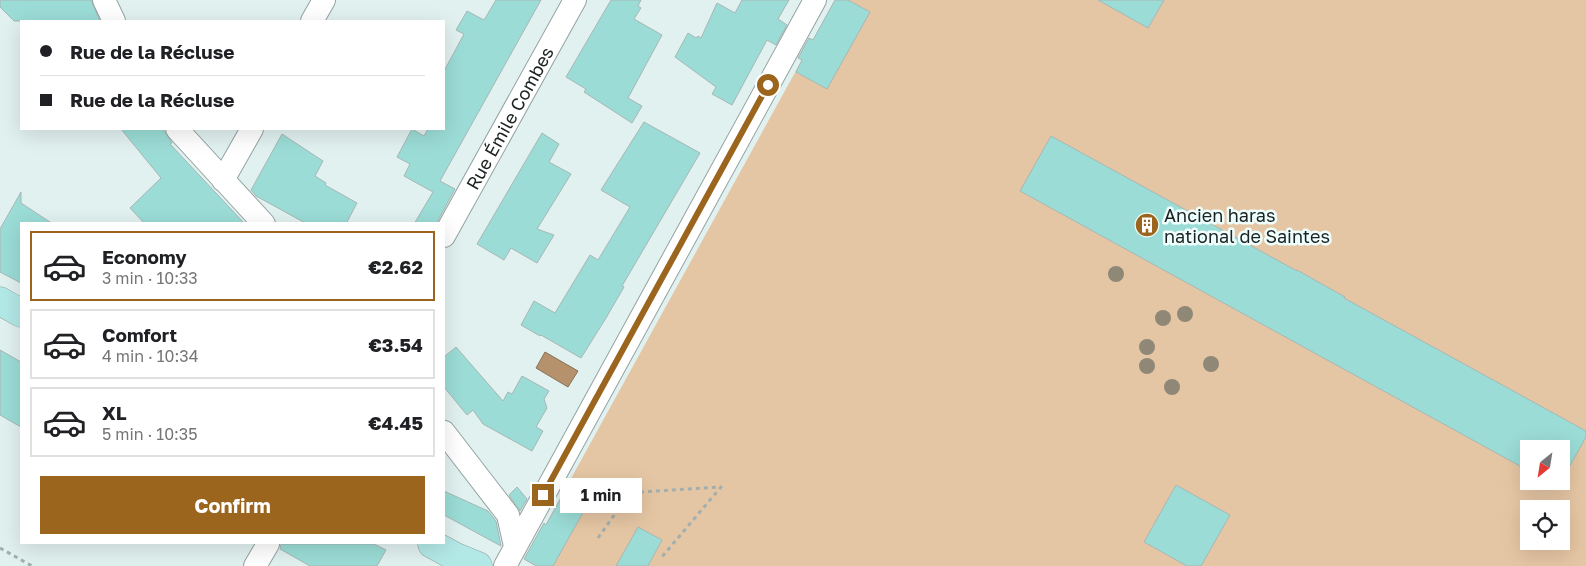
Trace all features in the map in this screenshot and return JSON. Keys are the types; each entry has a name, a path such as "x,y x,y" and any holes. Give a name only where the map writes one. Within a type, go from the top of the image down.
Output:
{"main road":[{"path":"0,301 20,312"},
{"path":"432,544 478,566"}],"street":[{"path":"104,0 114,20"},
{"path":"313,20 324,0"},
{"name":"Rue Émile Combes","path":"445,234 575,0"},
{"path":"510,556 815,0"},
{"path":"178,130 262,222"},
{"path":"223,180 251,130"},
{"path":"445,433 508,515 510,556"},
{"path":"256,566 268,544"}],"path":[{"path":"598,538 627,497 642,492 721,487 661,558"},
{"path":"0,548 32,566"}],"shaded area":[{"path":"835,0 1586,0 1586,566 536,566 526,560"},
{"path":"545,352 578,371 568,387 536,368"}],"building":[{"path":"0,0 91,0 100,20 14,21 0,7"},
{"path":"496,0 541,0 440,181 455,189 437,222 415,222 433,192 404,176 410,164 397,157 411,130 424,136 427,130 445,130 445,69 464,34 456,30 467,11 484,20"},
{"path":"611,0 641,0 638,6 641,8 634,19 662,35 628,98 642,106 632,123 584,92 586,89 566,77"},
{"path":"742,0 789,0 778,19 787,25 776,45 767,40 732,105 712,94 716,87 675,57 688,33 696,38 698,36 701,38 717,3 735,13"},
{"path":"835,0 848,0 870,12 827,89 796,72 802,60 798,58 809,38 813,40"},
{"path":"1098,0 1164,0 1148,28"},
{"path":"644,122 700,153 622,286 624,287 581,358 521,325 534,301 555,313 590,255 598,260 630,207 601,190"},
{"path":"122,130 164,130 172,143 170,144 243,222 143,222 130,208 161,178"},
{"path":"542,133 559,144 549,162 571,174 537,229 554,235 537,263 511,248 504,260 477,244"},
{"path":"282,134 323,161 315,176 326,183 325,185 357,203 347,222 303,222 256,196 251,190"},
{"path":"1051,136 1586,431 1586,437 1570,466 1570,440 1520,440 1520,466 1020,191"},
{"path":"21,192 21,203 50,222 20,222 20,282 0,272 0,229"},
{"path":"456,347 503,401 508,392 512,394 522,376 549,391 544,399 547,408 536,427 543,431 532,451 483,424 473,410 467,415 445,388 445,356"},
{"path":"0,350 20,361 20,426 0,415"},
{"path":"1176,485 1230,515 1201,566 1187,566 1144,542"},
{"path":"517,487 527,499 520,511 509,495"},
{"path":"567,487 590,500 553,566 536,566 524,559"},
{"path":"445,491 488,511 496,521 501,546 445,516"},
{"path":"638,527 662,540 648,566 616,566"},
{"path":"281,544 374,544 386,550 377,566 310,566 280,549"}],"place":[{"name":"Ancien haras national de Saintes","path":"1147,225"}],"route":[{"path":"543,495 768,85"}]}
